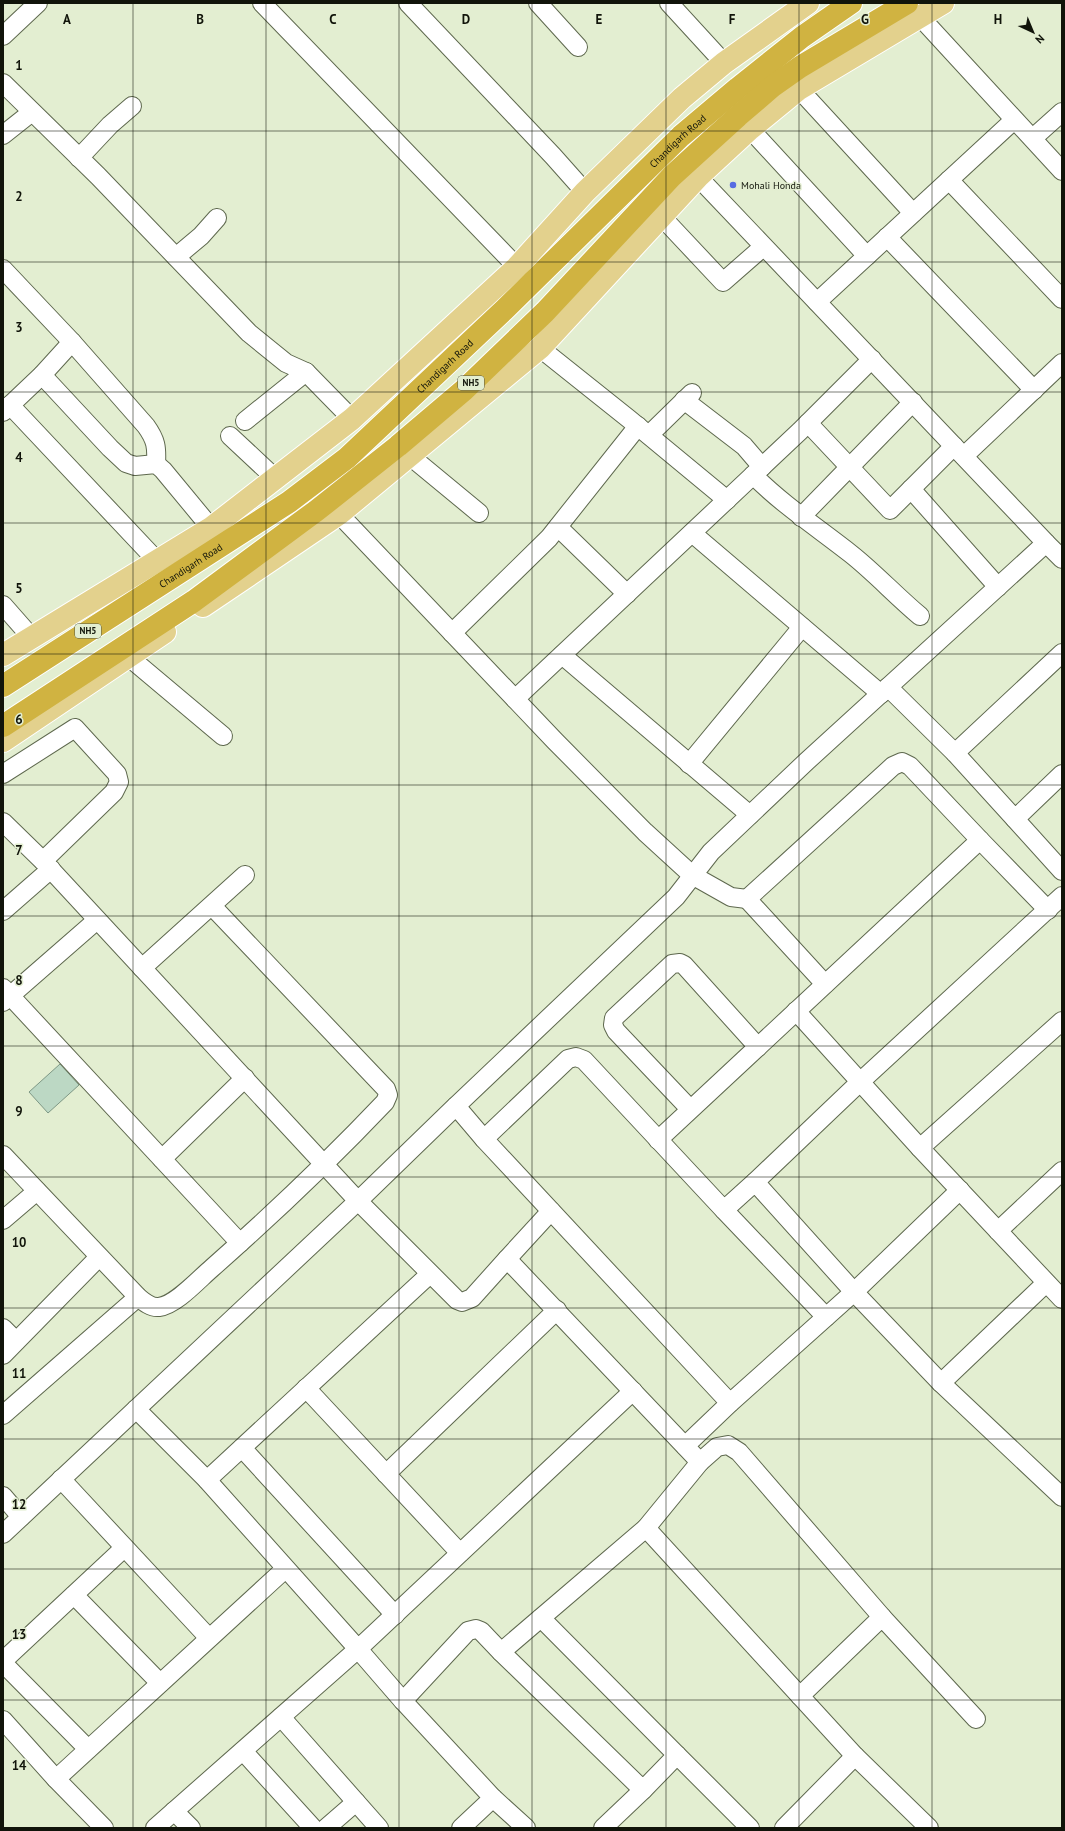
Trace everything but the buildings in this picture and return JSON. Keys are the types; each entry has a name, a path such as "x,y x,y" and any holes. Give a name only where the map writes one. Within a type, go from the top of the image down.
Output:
{"highway":[{"name":"Chandigarh Road","path":"3,686 289,502 347,458 504,310 607,207 681,136 802,37 851,3"},
{"name":"NH5","path":"3,726 194,601 316,511 398,446 464,390 545,312 672,176 773,86 800,67 912,8"}],"main road":[{"path":"3,655 158,562 211,528 352,419 517,267 585,192 682,98 724,63 808,3"},
{"path":"3,741 339,514 540,348 698,177 750,129 799,89 912,8 942,3"}],"street":[{"path":"3,36 38,3"},
{"path":"262,3 517,267"},
{"path":"408,3 553,156 585,192"},
{"path":"538,3 578,46"},
{"path":"671,4 724,63"},
{"path":"912,8 1062,171"},
{"path":"3,83 79,158 249,333 286,363 306,372 352,419"},
{"path":"799,89 913,213"},
{"path":"79,158 132,106"},
{"path":"3,135 32,112"},
{"path":"1033,138 1062,112"},
{"path":"817,302 1014,120"},
{"path":"750,129 867,256"},
{"path":"3,1534 358,1201 676,897 711,852 750,815 998,587 1056,549 959,451 872,358 763,247 698,177"},
{"path":"949,180 1062,299"},
{"path":"661,216 723,282 763,247"},
{"path":"176,257 201,236 217,218"},
{"path":"887,237 1034,390"},
{"path":"3,269 72,342 154,438 157,449 156,464 187,498 211,528"},
{"path":"72,342 42,375 7,409 158,562"},
{"path":"540,348 727,500"},
{"path":"515,699 758,471 872,358"},
{"path":"808,423 890,510 911,489 1034,390 1062,363"},
{"path":"245,421 306,372"},
{"path":"42,375 110,448 126,463 135,466 156,464"},
{"path":"452,633 550,538 558,526 643,431 688,396 744,446 758,471 776,497 874,573 893,594 920,616"},
{"path":"801,517 913,402"},
{"path":"230,436 276,479"},
{"path":"410,456 479,513"},
{"path":"911,489 998,587"},
{"path":"339,514 515,699 640,827 692,875 731,896 747,899 825,984"},
{"path":"558,526 626,594"},
{"path":"692,533 802,627 885,690 955,753 1062,871"},
{"path":"3,605 32,638"},
{"path":"689,764 802,627"},
{"path":"955,753 1062,653"},
{"path":"562,655 750,815"},
{"path":"129,657 223,736"},
{"path":"3,774 75,728 117,774 119,782 114,792 3,911"},
{"path":"747,899 893,766 902,762 910,766 1048,910"},
{"path":"1015,818 1062,774"},
{"path":"3,822 47,865 358,1201 457,1300 462,1302 472,1298 551,1211"},
{"path":"658,1140 980,840"},
{"path":"142,968 245,875"},
{"path":"724,1210 860,1082 1062,896"},
{"path":"3,1155 138,1297 148,1305 159,1307 174,1302 240,1243 325,1164 385,1102 388,1095 386,1089 212,906"},
{"path":"97,920 5,996 162,1159 240,1243"},
{"path":"690,1109 616,1031 613,1025 614,1018 676,962 684,965 758,1046"},
{"path":"796,1011 920,1148 1062,1299"},
{"path":"920,1148 1060,1026"},
{"path":"484,1139 568,1059 576,1057 584,1060 826,1317"},
{"path":"162,1159 245,1078"},
{"path":"456,1106 484,1139 730,1403"},
{"path":"998,1231 1062,1171"},
{"path":"755,1182 854,1292 941,1383 1062,1497"},
{"path":"685,1446 730,1403 854,1292 960,1190"},
{"path":"3,1220 37,1191"},
{"path":"3,1354 99,1257"},
{"path":"507,1259 700,1462"},
{"path":"207,1480 430,1274"},
{"path":"941,1383 1046,1283"},
{"path":"3,1415 138,1297"},
{"path":"386,1474 557,1310"},
{"path":"3,1328 16,1341"},
{"path":"306,1388 460,1554"},
{"path":"155,1828 358,1650 633,1391"},
{"path":"136,1409 207,1480 403,1701 493,1798 526,1828"},
{"path":"502,1652 646,1528 700,1462 717,1447 728,1445 739,1452 882,1617 976,1719"},
{"path":"242,1448 395,1615"},
{"path":"61,1480 209,1638"},
{"path":"3,1496 21,1517"},
{"path":"646,1528 855,1756 929,1828"},
{"path":"88,1749 3,1662 124,1548"},
{"path":"56,1779 285,1569"},
{"path":"74,1594 160,1684"},
{"path":"800,1696 882,1617"},
{"path":"541,1618 750,1828"},
{"path":"403,1701 468,1631 476,1629 481,1631 643,1790"},
{"path":"281,1717 379,1828"},
{"path":"4,1723 104,1828"},
{"path":"243,1751 313,1828"},
{"path":"603,1828 677,1755"},
{"path":"784,1828 855,1756"},
{"path":"461,1828 493,1798"},
{"path":"326,1828 356,1802"},
{"path":"174,1811 191,1828"}],"place":[{"name":"Mohali Honda","path":"733,185"}]}
